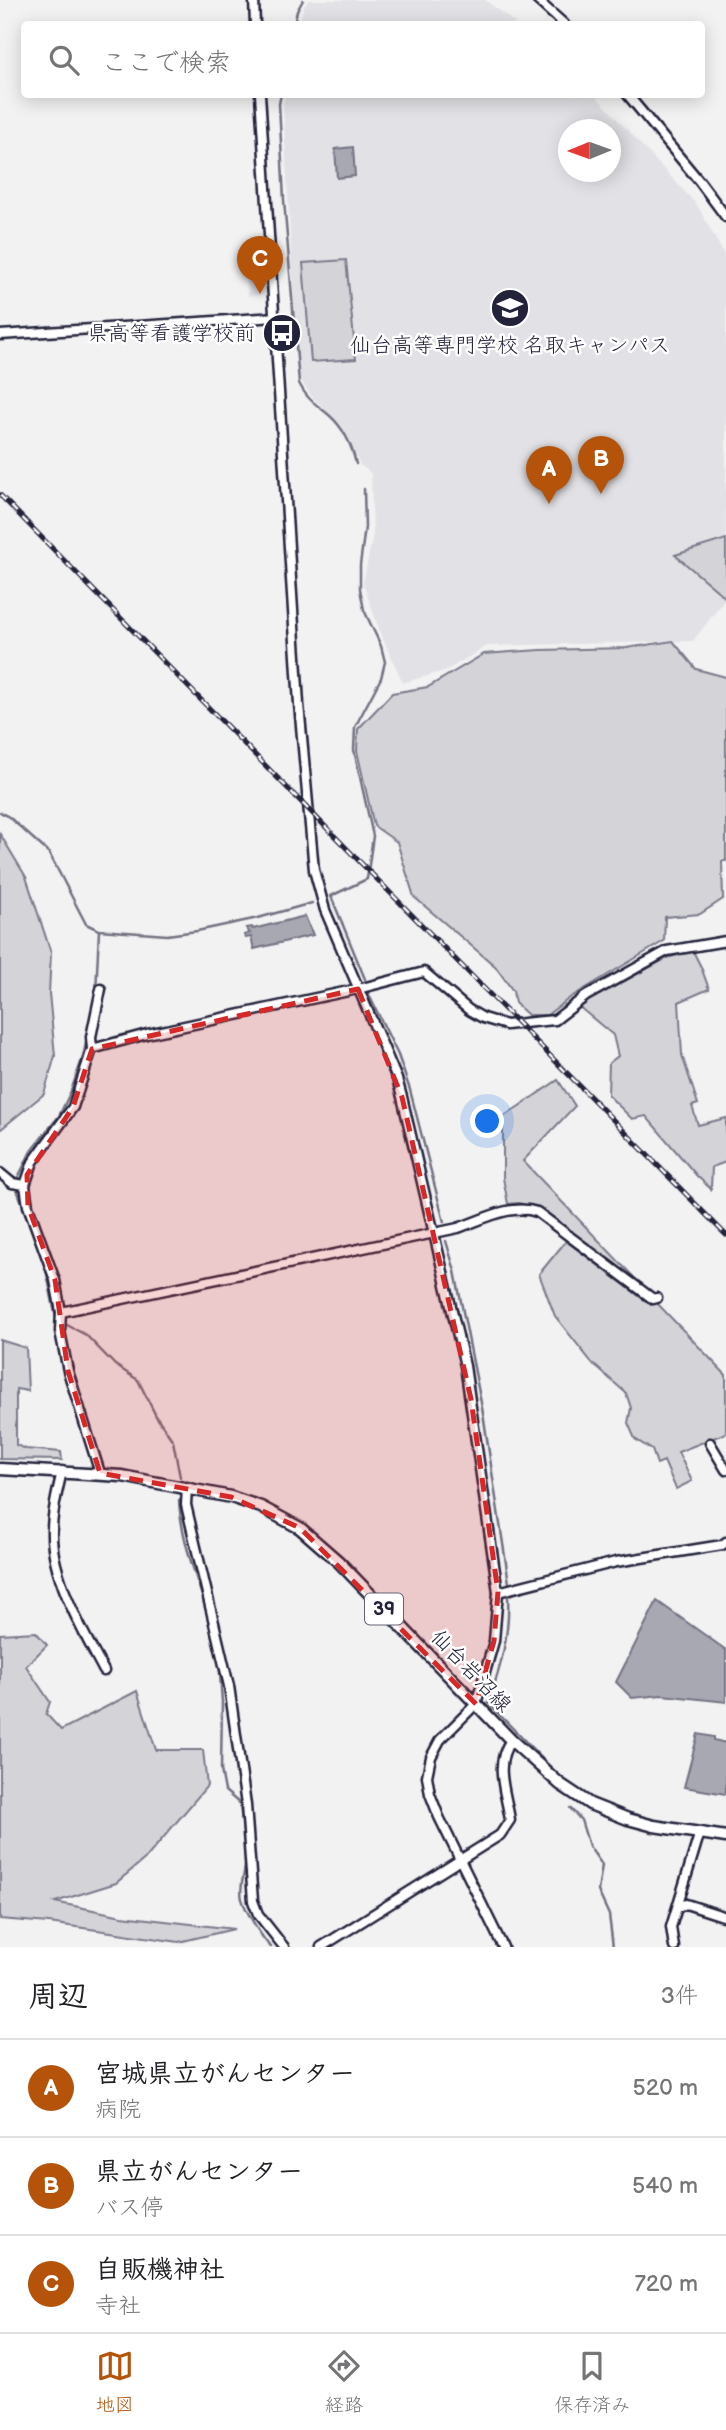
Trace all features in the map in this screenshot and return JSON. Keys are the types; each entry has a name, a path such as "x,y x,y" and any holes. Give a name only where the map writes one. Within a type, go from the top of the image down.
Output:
{"main road":[{"name":"仙台岩沼線","path":"0,1469 100,1473 187,1487 261,1507 300,1528 339,1562 510,1740 560,1784 590,1804 636,1821 726,1837"}],"street":[{"path":"254,0 255,21"},
{"path":"537,0 561,21"},
{"path":"260,98 299,704 314,870 325,910 399,1088 435,1233 471,1399 498,1592 494,1641 476,1704 440,1740 430,1757 427,1776 430,1794 459,1860 503,1947"},
{"path":"630,98 726,217"},
{"path":"0,335 276,317"},
{"path":"92,1049 147,1034 358,989 424,972 469,1010 483,1018 506,1024 555,1020 586,996 667,951 726,942"},
{"path":"19,1184 73,1107 92,1049 91,1037 101,989"},
{"path":"0,1173 19,1184 53,1270 68,1371 100,1473"},
{"path":"61,1312 458,1228 513,1209 537,1212 653,1299 657,1298"},
{"path":"710,1443 726,1470"},
{"path":"62,1471 52,1528 54,1552 79,1622 104,1671"},
{"path":"187,1487 187,1510 229,1686 246,1805 253,1901 258,1914 284,1947"},
{"path":"498,1592 616,1562 722,1545 726,1542"},
{"path":"321,1947 500,1835 510,1820 501,1767 502,1752 510,1740"},
{"path":"674,1947 671,1927 700,1832"},
{"path":"679,1907 686,1904 726,1917"}],"highlighted area":[{"path":"358,989 402,1097 471,1399 498,1592 494,1641 476,1704 300,1528 231,1497 100,1473 68,1371 55,1280 28,1206 27,1175 73,1107 92,1049"}],"shaded area":[{"path":"309,0 485,0 512,21 300,21 304,6"},
{"name":"仙台高等専門学校 名取キャンパス","path":"284,98 598,98 617,119 558,119 558,182 621,182 621,123 697,205 726,258 726,598 693,641 487,646 447,670 403,683 380,632 363,583 373,535 371,473 360,465 342,426 312,397 298,376"},
{"path":"353,147 355,176 337,178 335,149"},
{"path":"265,253 268,294 248,296 246,264 251,263 250,254"},
{"path":"346,260 356,359 311,362 303,263"},
{"path":"726,539 726,598 675,555"},
{"path":"673,641 696,669 726,677 726,861 722,861 723,899 700,914 665,917 664,941 571,997 547,1015 528,1015 515,1003 513,991 495,966 414,897 397,842 374,826 357,751 358,729 392,693 428,687 484,654 626,648"},
{"path":"0,834 26,877 51,953 49,993 55,1056 44,1094 0,1130"},
{"path":"305,916 313,935 254,949 251,937 245,938 244,935 250,933 246,928 253,929"},
{"path":"693,951 709,989 679,1002 682,1055 698,1104 692,1106 698,1125 726,1118 726,1162 712,1167 711,1189 646,1116 632,1119 608,1095 609,1063 618,1056 613,1035 578,1006 667,958"},
{"path":"558,1080 575,1106 523,1161 646,1290 544,1211 519,1203 508,1204 503,1178 503,1117"},
{"path":"566,1241 651,1305 656,1302 726,1375 726,1433 678,1452 692,1481 676,1489 664,1461 657,1464 652,1450 635,1439 628,1423 631,1408 626,1393 593,1364 555,1316 539,1274"},
{"path":"0,1340 26,1348 28,1391 16,1389 16,1445 26,1449 61,1452 62,1460 0,1459"},
{"path":"657,1601 726,1650 726,1702 662,1695 632,1698 616,1682"},
{"path":"36,1632 47,1645 26,1666 50,1702 46,1714 61,1730 137,1691 156,1750 203,1750 207,1786 147,1857 116,1883 55,1902 122,1916 234,1929 179,1942 49,1923 0,1919 0,1634"},
{"path":"698,1734 726,1743 726,1794 684,1787"}],"waterway":[{"path":"295,21 303,0"},
{"path":"280,98 284,200 299,383 309,398 343,431 356,464"},
{"path":"364,489 365,527 360,589 364,610 381,646 385,662 381,678 355,727 354,750 373,836 367,879 331,896 365,979"},
{"path":"0,812 49,853 86,924 99,930 167,935 258,918 312,903"},
{"path":"96,993 99,930"},
{"path":"368,993 398,1055 410,1090 444,1222"},
{"path":"17,1180 31,1151 59,1116 71,1091 83,1057 95,1000"},
{"path":"16,1187 30,1223"},
{"path":"446,1241 455,1271 483,1413 509,1583"},
{"path":"44,1259 56,1318"},
{"path":"67,1325 86,1335 115,1365 138,1380 156,1416 173,1441 180,1477"},
{"path":"179,1500 186,1543 207,1612"},
{"path":"508,1596 504,1650 488,1703 563,1780"},
{"path":"219,1659 222,1702 221,1770 225,1791 240,1804 245,1858 241,1895 250,1917 271,1947"},
{"path":"570,1808 581,1820 589,1846 602,1865 598,1891 609,1915 613,1947"}],"railway":[{"path":"0,495 726,1235"}],"place":[{"name":"自販機神社","path":"260,294"},
{"name":"仙台高等専門学校 名取キャンパス","path":"510,308"},
{"name":"県高等看護学校前","path":"282,333"},
{"name":"県立がんセンター","path":"601,494"},
{"name":"宮城県立がんセンター","path":"549,504"}]}
